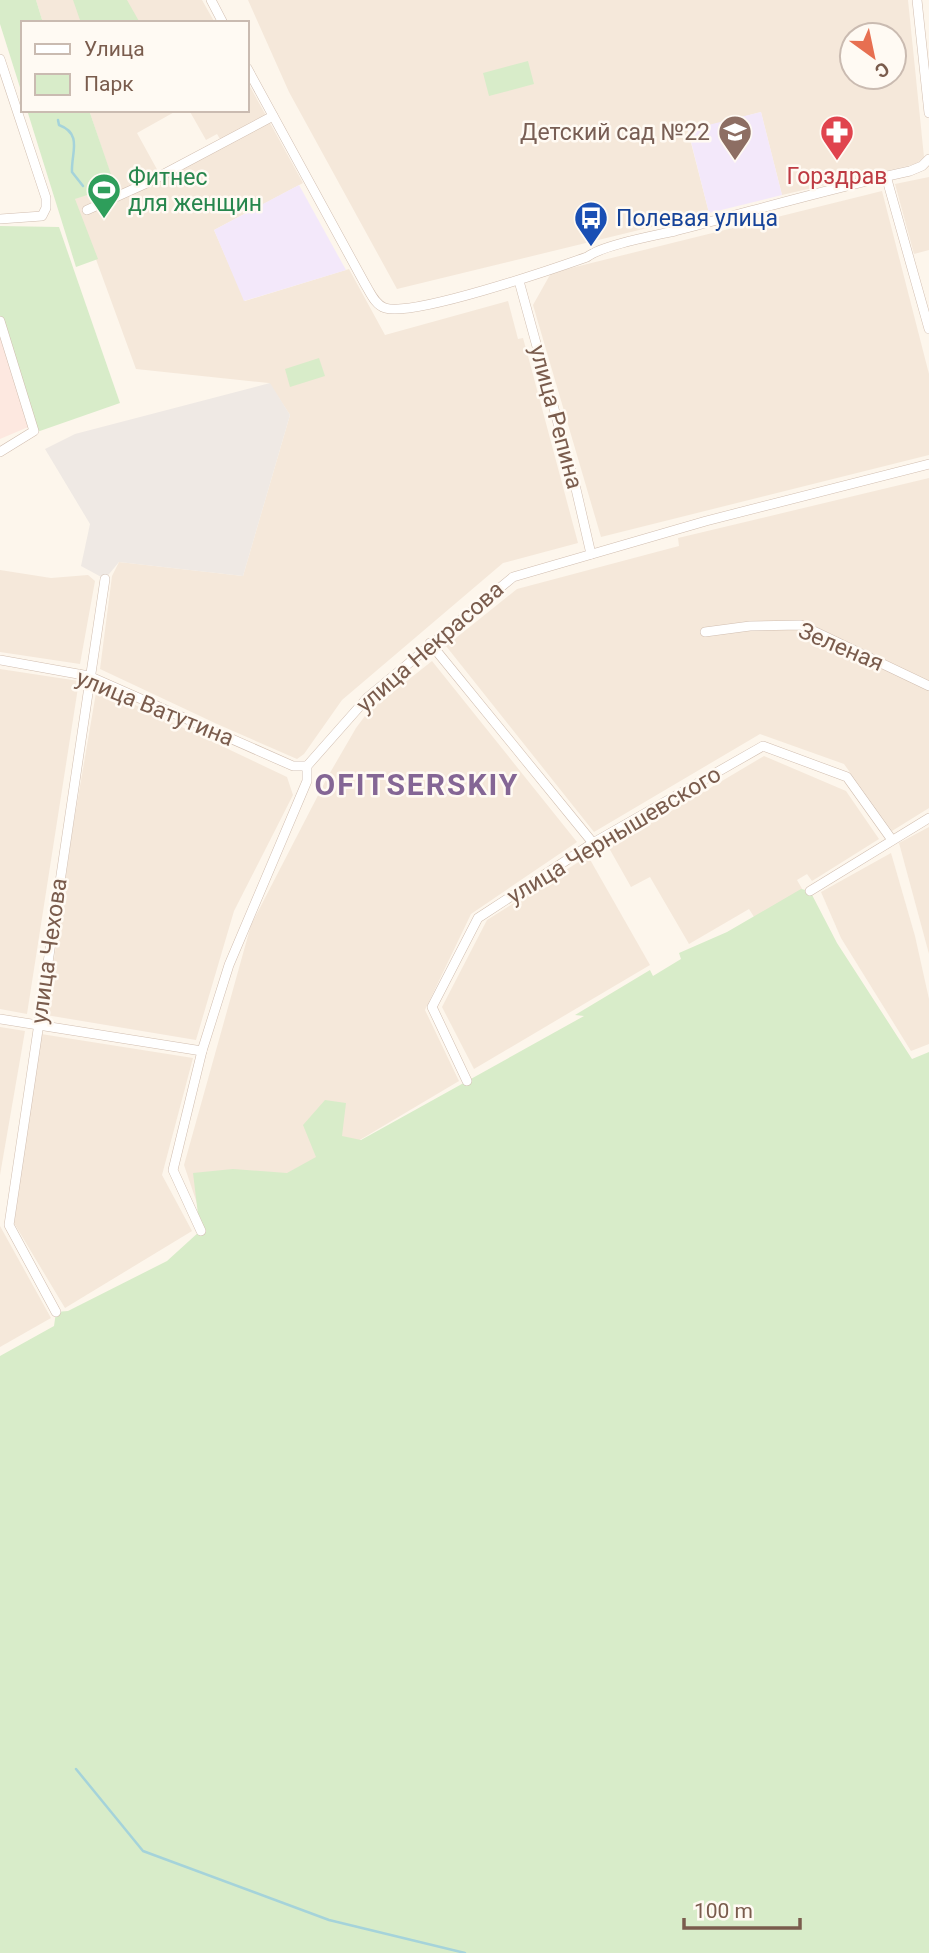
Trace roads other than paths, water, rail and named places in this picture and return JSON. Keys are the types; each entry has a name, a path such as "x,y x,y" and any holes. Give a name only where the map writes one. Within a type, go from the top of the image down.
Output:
{"street":[{"path":"211,0 222,21"},
{"path":"917,0 929,113"},
{"path":"0,59 46,198 46,208 42,216 0,219"},
{"path":"248,70 375,300 381,306 401,310 519,281 593,253 886,176 926,162"},
{"path":"88,210 147,183 273,116"},
{"path":"886,176 929,329"},
{"name":"улица Репина","path":"519,281 591,554"},
{"path":"0,321 34,431 0,452"},
{"name":"улица Некрасова","path":"201,1231 173,1170 202,1051 229,965 307,781 307,766 368,697 513,577 706,521 929,464"},
{"name":"улица Чехова","path":"56,1312 9,1225 104,579"},
{"name":"Зеленая","path":"705,632 750,626 801,625 929,686"},
{"path":"430,643 593,844"},
{"name":"улица Ватутина","path":"0,660 89,676 292,766 307,766"},
{"name":"улица Чернышевского","path":"467,1081 432,1007 478,918 593,844 763,746 847,777 892,840"},
{"path":"810,891 929,818"},
{"path":"0,1019 202,1051"}],"waterway":[{"path":"58,120 59,125 71,133 74,145 72,172 83,186"},
{"path":"76,1769 143,1851 329,1920 465,1953"}],"place":[{"name":"Детский сад №22","path":"735,162"},
{"name":"Горздрав","path":"837,162"},
{"name":"Фитнес для женщин","path":"104,220"},
{"name":"Полевая улица","path":"591,248"}],"district":[{"name":"OFITSERSKIY","path":"417,784"}]}
